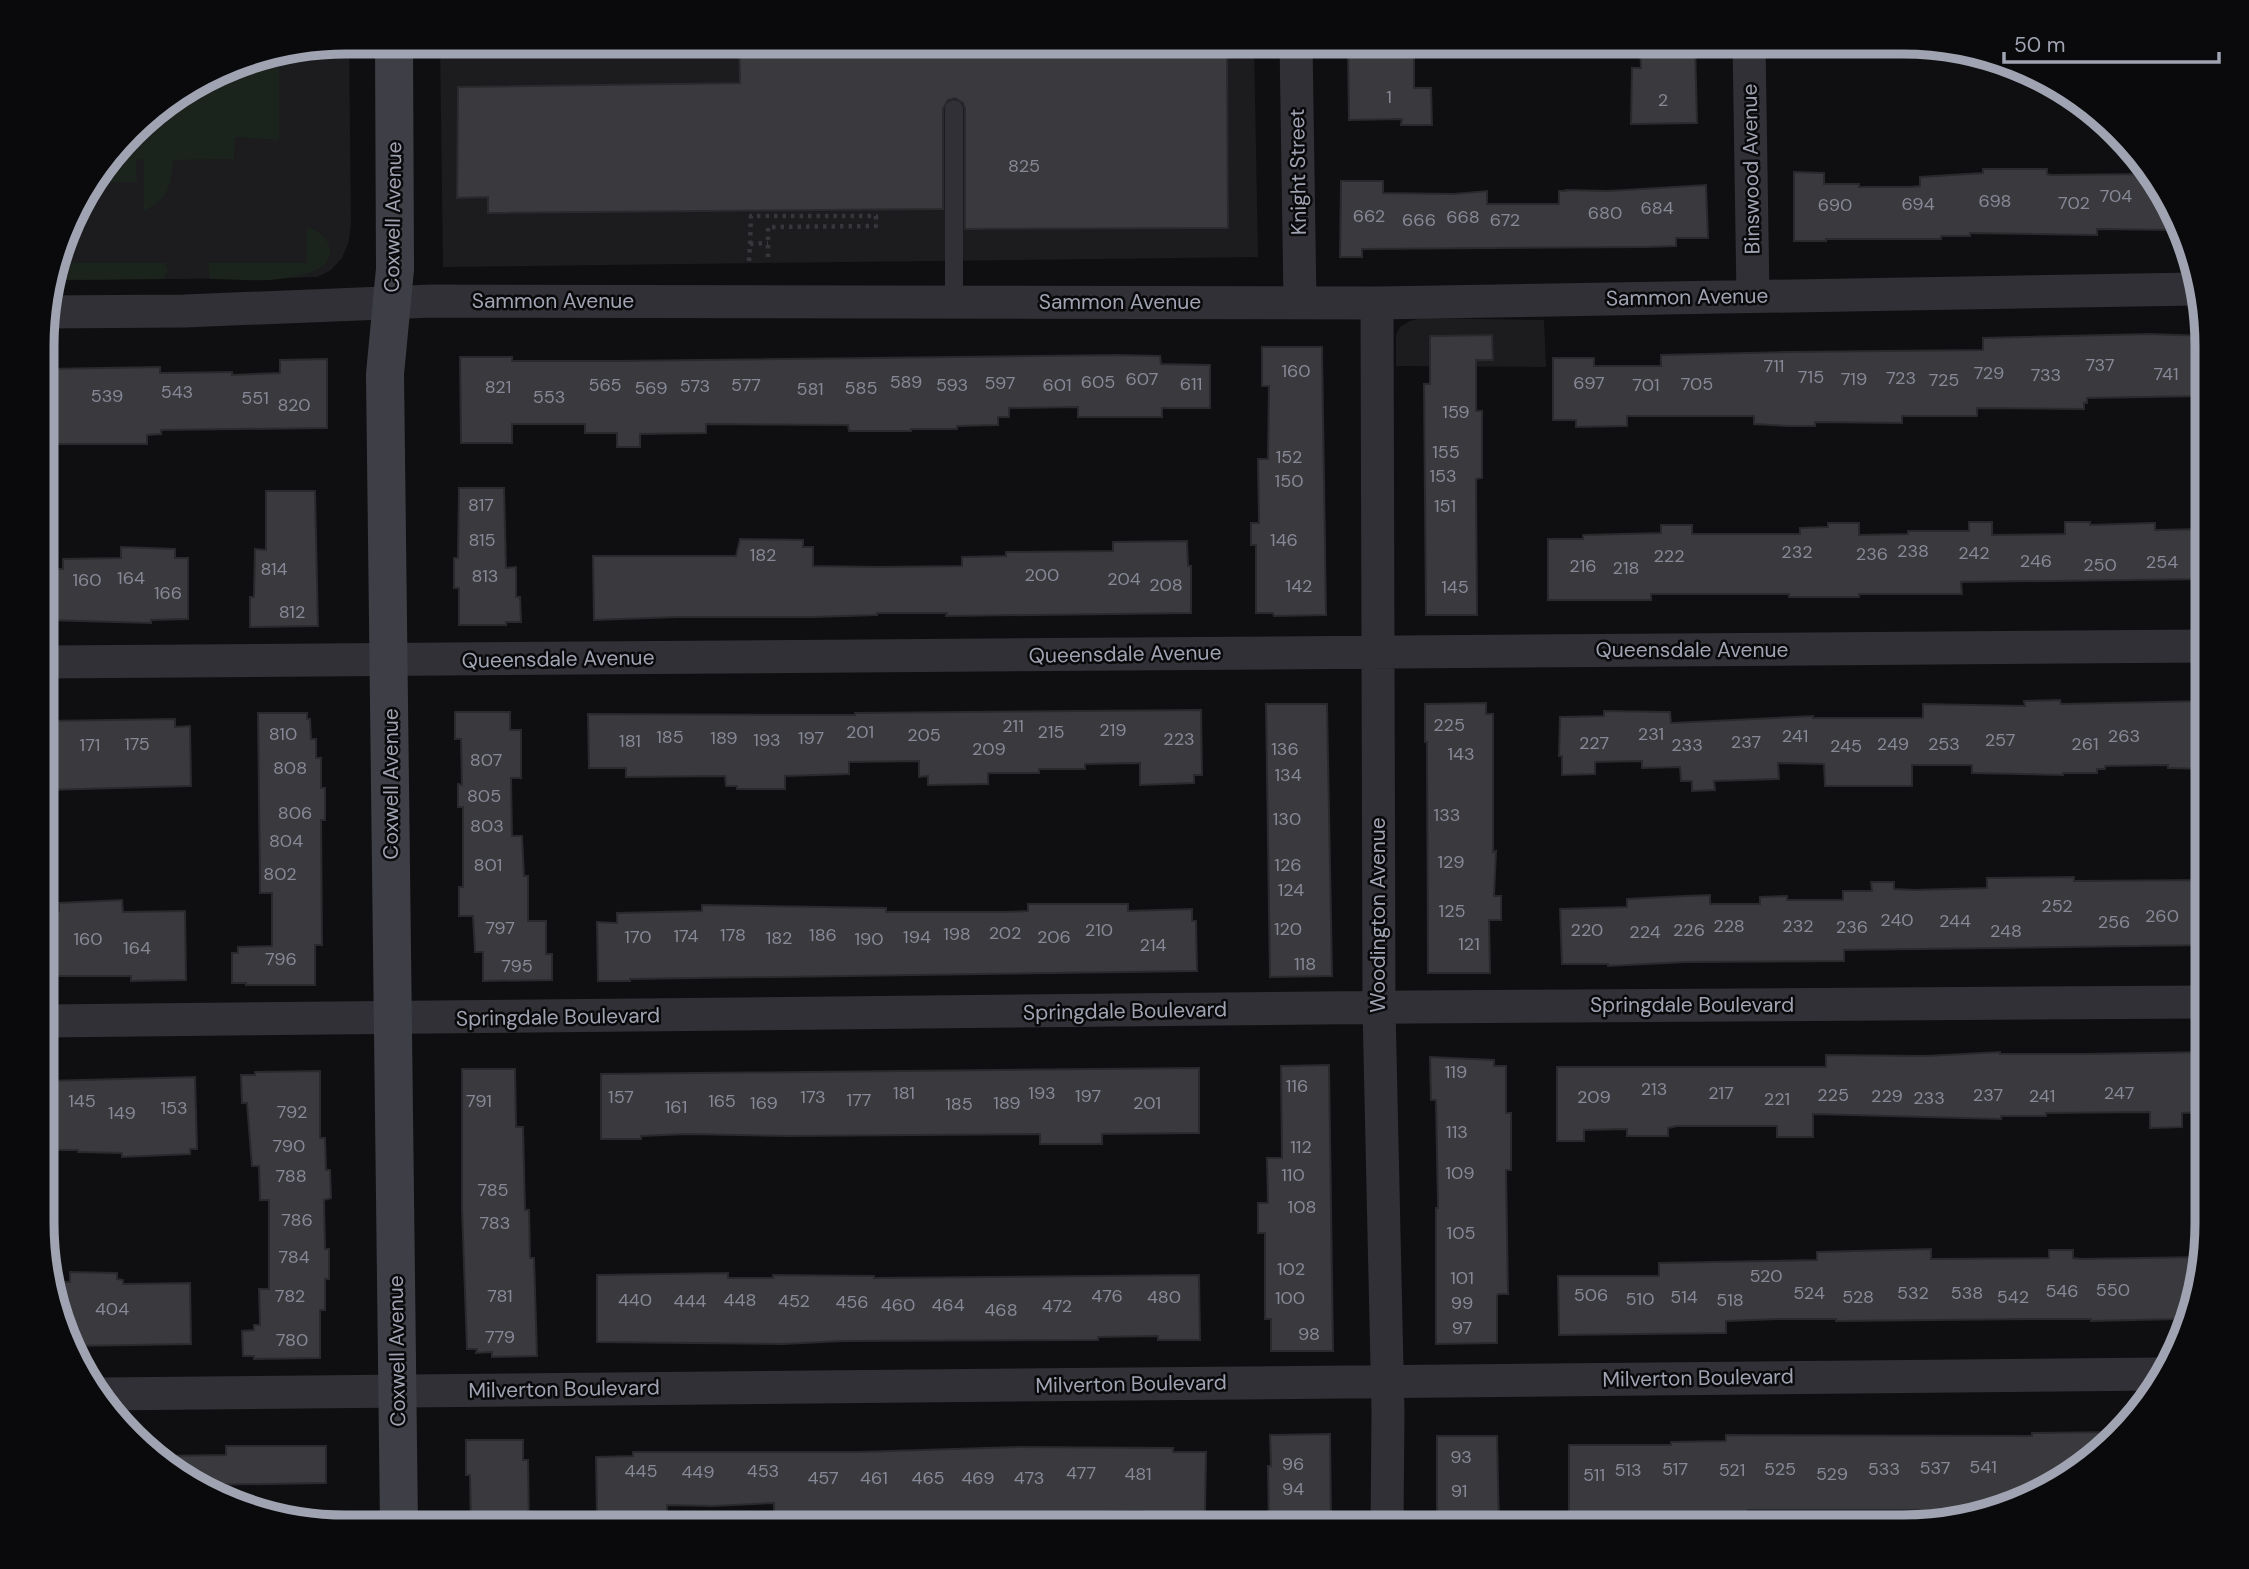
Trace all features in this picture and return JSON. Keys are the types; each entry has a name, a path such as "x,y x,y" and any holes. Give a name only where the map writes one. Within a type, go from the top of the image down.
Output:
{"main road":[{"name":"Coxwell Avenue","path":"394,54 397,212 385,374 399,1515"}],"street":[{"name":"Knight Street","path":"1296,54 1300,302"},
{"name":"Binswood Avenue","path":"1749,54 1753,296"},
{"name":"Sammon Avenue","path":"57,312 433,301 1377,303 2189,289"},
{"name":"Woodington Avenue","path":"1377,303 1378,1007 1387,1382 1387,1515"},
{"name":"Queensdale Avenue","path":"54,662 2195,646"},
{"name":"Springdale Boulevard","path":"54,1021 1378,1007 2195,1002"},
{"name":"Milverton Boulevard","path":"110,1394 2153,1374"}],"lane":[{"path":"954,109 954,303"}],"path":[{"path":"749,261 751,216 758,213 876,216 876,226 768,228 768,262"},
{"path":"750,244 768,243"}],"shaded area":[{"path":"349,54 349,241 342,258 331,270 317,277 62,280 76,235 103,184 140,140 184,103 217,84 271,64 308,57"},
{"path":"440,54 1254,54 1258,257 443,267"},
{"path":"279,62 279,140 235,137 234,159 173,160 167,191 159,201 144,211 144,159 136,160 137,182 105,182 140,140 184,103 235,76"},
{"path":"307,228 323,236 329,246 329,257 319,269 272,280 210,279 208,263 307,263"},
{"path":"67,263 165,263 168,270 164,279 62,280"},
{"path":"1421,318 1544,320 1546,367 1396,366 1396,335 1400,327"}],"building":[{"path":"739,54 1227,54 1228,228 965,229 965,109 963,103 955,98 948,100 943,109 943,209 488,213 488,197 457,198 458,87 740,83"},
{"path":"1348,54 1414,54 1414,88 1431,88 1432,125 1401,125 1402,119 1349,120"},
{"path":"1640,54 1695,54 1697,123 1631,124 1632,68 1641,68"},
{"path":"1983,169 2047,169 2047,174 2051,175 2138,174 2156,200 2171,230 2097,229 2097,235 1970,233 1970,236 1941,236 1941,239 1794,241 1794,172 1824,173 1824,184 1859,184 1859,187 1920,186 1920,177 1983,173"},
{"path":"1341,181 1383,181 1383,193 1454,194 1487,191 1487,204 1559,204 1559,191 1566,190 1608,191 1706,185 1708,238 1676,238 1676,246 1646,247 1362,249 1362,257 1340,257"},
{"path":"2149,334 2194,336 2195,396 2087,398 2084,409 1977,408 1977,416 1902,416 1902,423 1815,422 1815,426 1787,426 1754,424 1754,416 1627,416 1627,426 1576,427 1576,420 1553,420 1553,358 1594,358 1594,366 1661,366 1661,355 1983,350 1983,338"},
{"path":"1492,335 1493,360 1476,360 1476,411 1482,411 1482,478 1476,479 1477,615 1426,615 1424,384 1430,384 1430,336"},
{"path":"1262,347 1322,347 1326,615 1274,616 1273,613 1256,613 1256,545 1251,545 1251,523 1259,523 1258,459 1268,459 1269,386 1262,386"},
{"path":"1160,356 1161,364 1210,365 1210,408 1162,408 1162,417 1078,417 1078,407 1009,408 1009,417 998,417 998,425 911,431 849,431 848,425 706,424 706,433 640,434 640,447 617,447 617,433 585,433 585,424 512,424 512,443 461,443 460,357 512,357 512,361 616,361"},
{"path":"327,359 327,428 161,430 161,434 147,435 147,444 54,444 54,369 160,367 160,373 232,372 232,375 280,373 280,360"},
{"path":"459,488 504,488 506,568 516,567 516,597 520,597 521,622 506,622 506,625 459,625 459,588 454,588 454,558 458,558"},
{"path":"266,491 315,491 318,626 250,627 255,549 266,550"},
{"path":"1969,522 1992,522 1992,535 2065,534 2065,522 2090,522 2090,525 2155,523 2155,530 2195,529 2195,579 1961,582 1962,594 1789,597 1789,594 1651,594 1651,600 1548,600 1548,539 1583,539 1583,535 1661,533 1661,525 1692,525 1692,534 1800,534 1800,528 1828,527 1828,523 1859,523 1859,535 1908,534 1908,531 1969,531"},
{"path":"740,539 803,540 803,547 813,547 813,566 877,567 962,566 962,557 1006,556 1006,552 1113,551 1113,542 1187,541 1188,566 1191,566 1191,613 946,616 947,613 877,613 813,617 594,620 593,556 736,556"},
{"path":"121,547 175,549 175,558 188,558 188,619 151,620 151,623 54,620 54,569 63,569 63,559 121,558"},
{"path":"2060,700 2061,704 2195,701 2195,769 2168,768 2168,765 2105,766 2105,769 2097,769 2097,773 2063,775 1972,773 1972,765 1912,765 1912,786 1825,786 1824,764 1778,763 1779,779 1714,781 1715,790 1692,791 1692,781 1681,781 1680,767 1642,768 1642,761 1595,762 1595,774 1562,775 1562,756 1559,756 1560,717 1604,716 1604,711 1670,712 1671,723 1813,716 1923,718 1923,704 2025,706 2024,701"},
{"path":"1486,703 1486,714 1493,714 1493,852 1496,851 1494,896 1501,896 1501,920 1489,920 1490,973 1428,973 1425,704"},
{"path":"1266,704 1327,704 1332,976 1270,977"},
{"path":"1201,710 1202,775 1194,775 1194,783 1140,785 1140,763 1085,764 1085,769 1039,769 1039,773 988,773 988,784 928,785 928,776 919,777 919,761 849,762 849,774 785,776 785,789 737,789 737,786 726,786 725,776 626,777 626,768 589,768 588,714 855,715"},
{"path":"455,712 510,712 510,730 521,730 521,778 511,778 512,836 522,836 524,876 528,876 528,921 546,921 546,954 552,954 552,980 483,981 483,952 475,952 473,916 459,916 459,887 463,887 463,807 458,807 458,784 462,785 461,739 455,739"},
{"path":"258,713 307,713 311,739 316,739 316,758 321,758 321,788 325,788 325,820 321,820 322,945 315,945 315,985 232,983 232,953 238,953 238,947 272,946 272,893 260,893"},
{"path":"175,719 175,727 190,726 191,786 54,790 54,721"},
{"path":"2074,877 2074,881 2195,880 2195,945 1844,950 1844,961 1686,962 1608,966 1562,964 1560,909 1627,907 1627,899 1710,895 1710,904 1760,904 1760,897 1787,896 1787,900 1843,900 1843,891 1872,891 1871,882 1894,882 1894,889 1987,888 1987,878"},
{"path":"122,900 123,912 185,911 186,980 131,981 131,976 54,976 54,911 59,911 59,903"},
{"path":"1028,904 1128,904 1128,911 1192,909 1192,921 1196,921 1197,971 598,981 597,922 617,923 617,913 702,911 702,905 886,908 886,912 1004,912 1028,911"},
{"path":"2000,1052 2195,1052 2195,1112 2182,1113 2182,1127 2150,1128 2150,1112 2046,1113 2046,1116 2001,1116 2001,1119 1813,1114 1813,1137 1777,1137 1777,1126 1677,1126 1668,1128 1668,1136 1627,1136 1627,1129 1584,1130 1584,1141 1557,1141 1557,1067 1826,1067 1826,1055 1926,1056"},
{"path":"1430,1057 1494,1060 1494,1066 1506,1066 1506,1113 1511,1113 1511,1170 1506,1170 1508,1294 1497,1296 1497,1343 1436,1344 1436,1100 1431,1100"},
{"path":"1329,1065 1333,1351 1271,1351 1271,1319 1265,1319 1265,1233 1258,1233 1258,1203 1268,1203 1267,1158 1282,1158 1281,1066"},
{"path":"1199,1068 1199,1133 1102,1134 1102,1144 1040,1144 1040,1134 687,1134 641,1136 641,1139 601,1139 601,1074"},
{"path":"462,1069 515,1069 516,1127 523,1127 525,1210 529,1210 530,1258 534,1258 537,1356 492,1357 492,1352 476,1353 477,1349 467,1349 462,1208"},
{"path":"320,1071 320,1138 325,1138 326,1170 330,1170 331,1198 324,1200 329,1279 325,1279 325,1310 320,1310 320,1358 254,1359 254,1356 243,1356 242,1331 254,1330 254,1325 260,1325 259,1289 269,1289 269,1200 260,1200 259,1166 252,1166 247,1103 242,1103 241,1075 255,1075 255,1072"},
{"path":"195,1077 197,1149 190,1149 190,1154 122,1157 122,1153 54,1150 54,1081"},
{"path":"1931,1249 1931,1259 2049,1258 2049,1250 2073,1250 2073,1258 2081,1259 2192,1257 2178,1319 1779,1319 1726,1321 1726,1333 1559,1335 1558,1276 1659,1276 1659,1263 1817,1260 1817,1252"},
{"path":"70,1272 117,1273 117,1279 123,1280 123,1284 190,1283 191,1344 81,1346 60,1282 70,1282"},
{"path":"728,1273 728,1278 773,1278 773,1275 874,1278 1199,1275 1200,1340 1158,1340 1158,1336 1098,1337 1098,1340 842,1341 783,1344 597,1342 597,1275"},
{"path":"2106,1432 2065,1466 2032,1485 1997,1499 1954,1510 1748,1510 1748,1515 1569,1515 1569,1445 1671,1445 1671,1442 1726,1441 1726,1435 2032,1436 2032,1433"},
{"path":"1330,1434 1331,1515 1269,1515 1270,1435"},
{"path":"1437,1436 1497,1436 1499,1515 1437,1515"},
{"path":"466,1440 523,1440 523,1460 528,1460 529,1515 471,1515 470,1475 466,1475"},
{"path":"226,1446 326,1446 326,1483 216,1485 171,1456 226,1455"},
{"path":"1018,1447 1173,1448 1173,1452 1206,1452 1205,1514 1142,1511 973,1515 973,1512 774,1515 774,1503 667,1505 667,1515 597,1515 596,1457 633,1456 633,1452 858,1452"}]}
